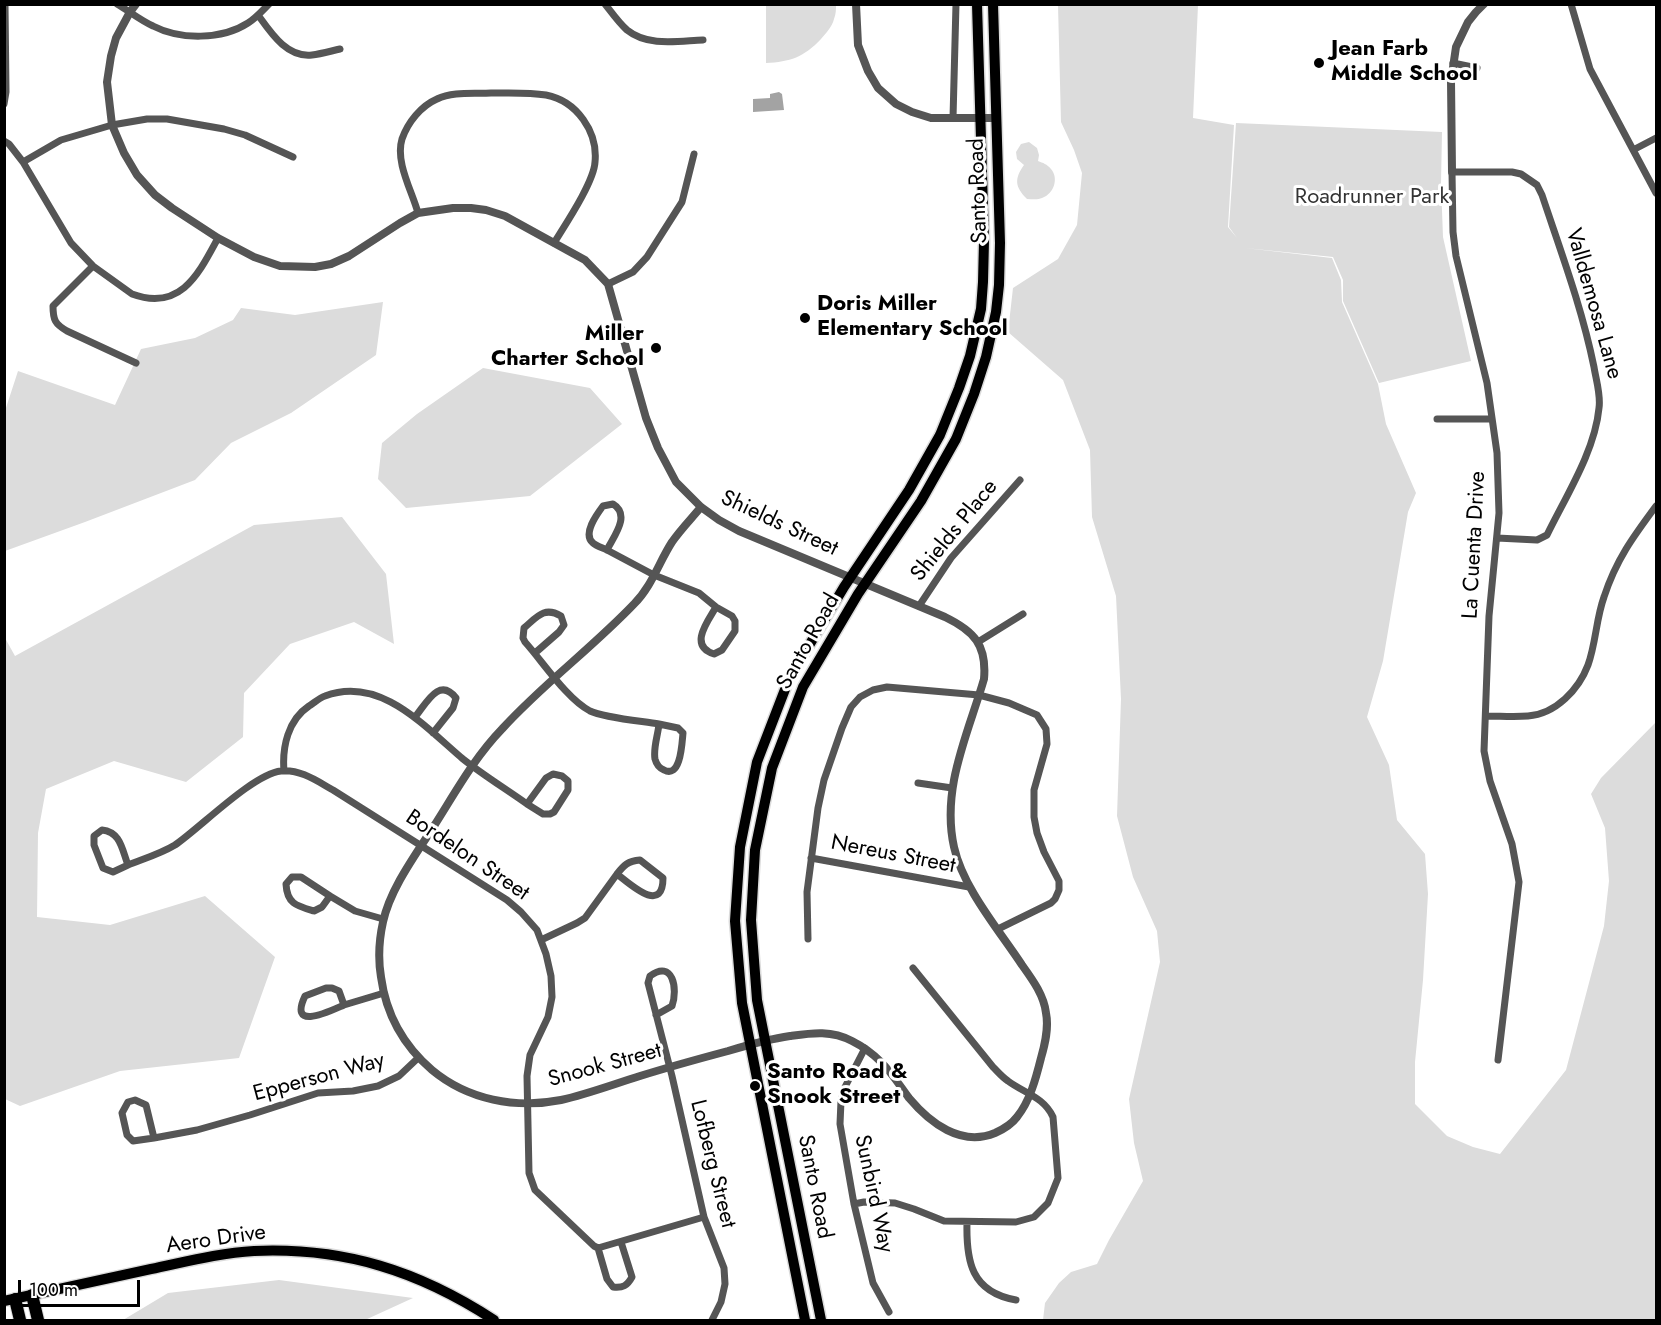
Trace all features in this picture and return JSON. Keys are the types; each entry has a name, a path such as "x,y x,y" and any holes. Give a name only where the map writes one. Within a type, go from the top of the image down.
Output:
{"highway":[{"path":"32,1295 38,1320"},
{"path":"10,1300 20,1320"}],"main road":[{"name":"Santo Road","path":"804,1320 742,1003 735,921 740,847 757,762 789,679 909,489 940,435 970,356 981,309 984,241 977,4"},
{"name":"Santo Road","path":"821,1320 757,1000 751,920 755,850 772,768 803,687 866,583 921,501 956,439 986,357 996,312 1000,243 993,4"},
{"name":"Aero Drive","path":"10,1300 206,1257 252,1251 286,1251 343,1257 393,1269 428,1283 494,1320"}],"street":[{"path":"4,4 6,92 4,104"},
{"path":"117,4 133,8 155,27 183,35 212,35 232,31 246,24 269,4"},
{"path":"605,4 621,24 640,38 658,41 703,40"},
{"path":"856,4 858,45 867,71 878,88 896,104 931,118 996,118"},
{"path":"953,118 956,4"},
{"name":"La Cuenta Drive","path":"1484,4 1468,22 1456,47 1451,81 1452,172 1453,232 1456,256 1487,383 1497,453 1499,513 1489,616 1484,751 1490,781 1512,844 1519,882 1498,1060"},
{"path":"1571,4 1590,69 1656,193"},
{"name":"Shields Street","path":"133,8 116,38 111,56 107,82 112,125 137,175 155,195 172,208 218,238 254,257 280,266 315,267 331,264 349,256 418,213 471,208 505,216 585,260 608,284 646,418 658,448 676,482 701,507 739,531 956,622 969,631 978,642"},
{"path":"258,15 282,44 295,54 311,56 340,48"},
{"path":"1453,63 1477,68"},
{"path":"418,213 402,166 402,141 411,120 421,109 437,98 456,94 547,95 564,102 589,126 595,144 596,164 591,179 554,243"},
{"path":"23,162 61,140 112,125 167,118 245,135 293,157"},
{"path":"1633,150 1656,138"},
{"path":"4,141 23,162 71,243 93,266 132,294 158,299 181,291 199,273 218,238"},
{"path":"608,284 633,272 646,257 682,202 694,154"},
{"name":"Valldemosa Lane","path":"1452,172 1512,172 1521,174 1537,185 1578,301 1599,395 1599,408 1591,446 1547,535 1537,540 1497,538"},
{"path":"93,266 53,306 53,319 57,325 67,331 136,363"},
{"path":"1437,419 1492,419"},
{"name":"Shields Place","path":"919,606 951,558 1020,480"},
{"path":"607,550 621,520 621,512 613,504 603,506 589,531 592,543 654,575 699,593 732,616 735,621 735,631 722,650 714,654 707,651 701,642 702,632 717,607"},
{"path":"1486,716 1530,716 1549,709 1575,689 1588,664 1603,599 1616,565 1629,541 1656,506"},
{"name":"Snook Street","path":"701,507 672,542 646,591 604,634 499,731 472,765 398,886 383,919 380,975 391,1014 406,1044 418,1058 443,1079 471,1094 502,1102 527,1104 559,1100 775,1038 813,1033 829,1033 865,1048 883,1063 912,1102 944,1129 959,1135 985,1137 1007,1127 1017,1118 1030,1094"},
{"path":"535,653 564,626 561,616 553,612 544,612 524,628 525,642 574,700 590,711 603,715 659,724 678,728 683,733 678,765 675,769 668,771 657,764 655,756 659,724"},
{"path":"1023,614 978,642 983,651 984,679 956,769 950,817 955,851 969,887 1037,987 1046,1012 1046,1040 1030,1094"},
{"path":"808,939 807,892 824,780 851,707 860,697 873,690 887,687 980,695 1010,703 1037,714 1046,729 1047,744 1034,790 1034,817 1044,852 1059,881 1059,890 1051,903 998,929"},
{"path":"415,717 437,690 444,689 451,692 456,698 453,708 433,733"},
{"path":"128,866 116,835 111,831 102,830 94,836 94,845 103,868 113,872 128,866 155,855 174,846 258,781 278,771 284,771 283,749 290,727 302,711 323,697 344,692 360,692 394,704 415,717 472,765 527,804 543,814 554,812 568,790 568,781 562,776 553,774 546,778 527,804"},
{"name":"Bordelon Street","path":"284,771 311,777 421,845 507,900 537,930 551,976 552,997 548,1017 530,1055 527,1076 529,1173 535,1190 598,1248"},
{"path":"918,783 952,788"},
{"name":"Nereus Street","path":"811,858 969,887"},
{"path":"541,939 585,918 617,874 630,861 640,860 663,878 663,887 658,894 652,896 643,894 617,874"},
{"path":"330,896 322,907 314,911 303,908 290,900 286,894 286,884 292,877 301,877 355,911 383,919"},
{"path":"854,1204 895,1203 944,1221 1016,1222 1034,1217 1048,1203 1058,1178 1053,1117 1049,1108 1008,1081 993,1067 913,968"},
{"name":"Lofberg Street","path":"656,1015 672,1006 675,997 672,977 663,970 650,976 648,983 656,1015 670,1067 704,1217 724,1268 725,1284 722,1302 712,1320"},
{"path":"344,1005 339,991 326,988 304,996 300,1006 302,1013 312,1018 384,993"},
{"name":"Sunbird Way","path":"865,1048 845,1087 840,1116 854,1204 873,1283 889,1312"},
{"name":"Epperson Way","path":"154,1138 146,1105 135,1100 128,1102 122,1113 127,1135 133,1141 154,1138 197,1130 318,1093 353,1091 378,1086 399,1076 418,1058"},
{"path":"621,1242 632,1277 628,1284 621,1288 613,1287 607,1279 598,1248 704,1217"},
{"path":"967,1222 968,1256 976,1277 993,1293 1003,1298 1016,1300"}],"green space":[{"path":"766,4 836,5 836,10 830,27 809,50 789,60 766,63"},
{"name":"Roadrunner Park","path":"1058,5 1198,5 1193,118 1234,125 1228,227 1237,238 1229,227 1236,123 1442,132 1443,237 1471,361 1379,383 1343,301 1343,280 1333,257 1245,248 1332,258 1341,280 1342,302 1378,384 1386,424 1416,493 1408,512 1383,661 1367,717 1389,765 1397,820 1425,854 1428,894 1415,1062 1415,1104 1447,1136 1473,1147 1500,1154 1566,1070 1604,926 1609,881 1605,828 1591,794 1601,778 1656,722 1656,1320 1043,1320 1045,1303 1059,1283 1071,1272 1097,1264 1143,1181 1134,1143 1129,1099 1160,962 1157,931 1133,877 1117,816 1121,699 1116,596 1092,517 1090,450 1063,380 1008,332 1013,288 1058,259 1077,225 1082,173 1061,122"},
{"path":"1029,142 1037,148 1038,161 1049,167 1055,177 1050,193 1039,199 1027,199 1017,183 1024,165 1017,159 1016,152 1021,144"},
{"path":"383,302 376,355 291,413 231,443 195,480 5,551 5,411 18,371 115,405 141,349 195,338 233,320 241,308 295,315"},
{"path":"483,368 590,388 622,424 530,496 406,508 378,479 382,443 417,414"},
{"path":"342,517 386,574 394,644 354,622 290,644 244,693 243,737 186,782 114,761 46,789 38,833 37,917 110,925 205,896 275,957 239,1058 120,1071 20,1106 5,1099 5,638 15,656 254,525"},
{"path":"279,1280 413,1298 365,1320 123,1320 168,1293"}],"shaded area":[{"path":"779,92 782,94 784,110 753,112 753,99 770,98 770,94"}],"place":[{"name":"Jean Farb Middle School","path":"1319,63"},
{"name":"Doris Miller Elementary School","path":"805,318"},
{"name":"Miller Charter School","path":"656,348"},
{"name":"Santo Road & Snook Street","path":"755,1086"}]}
